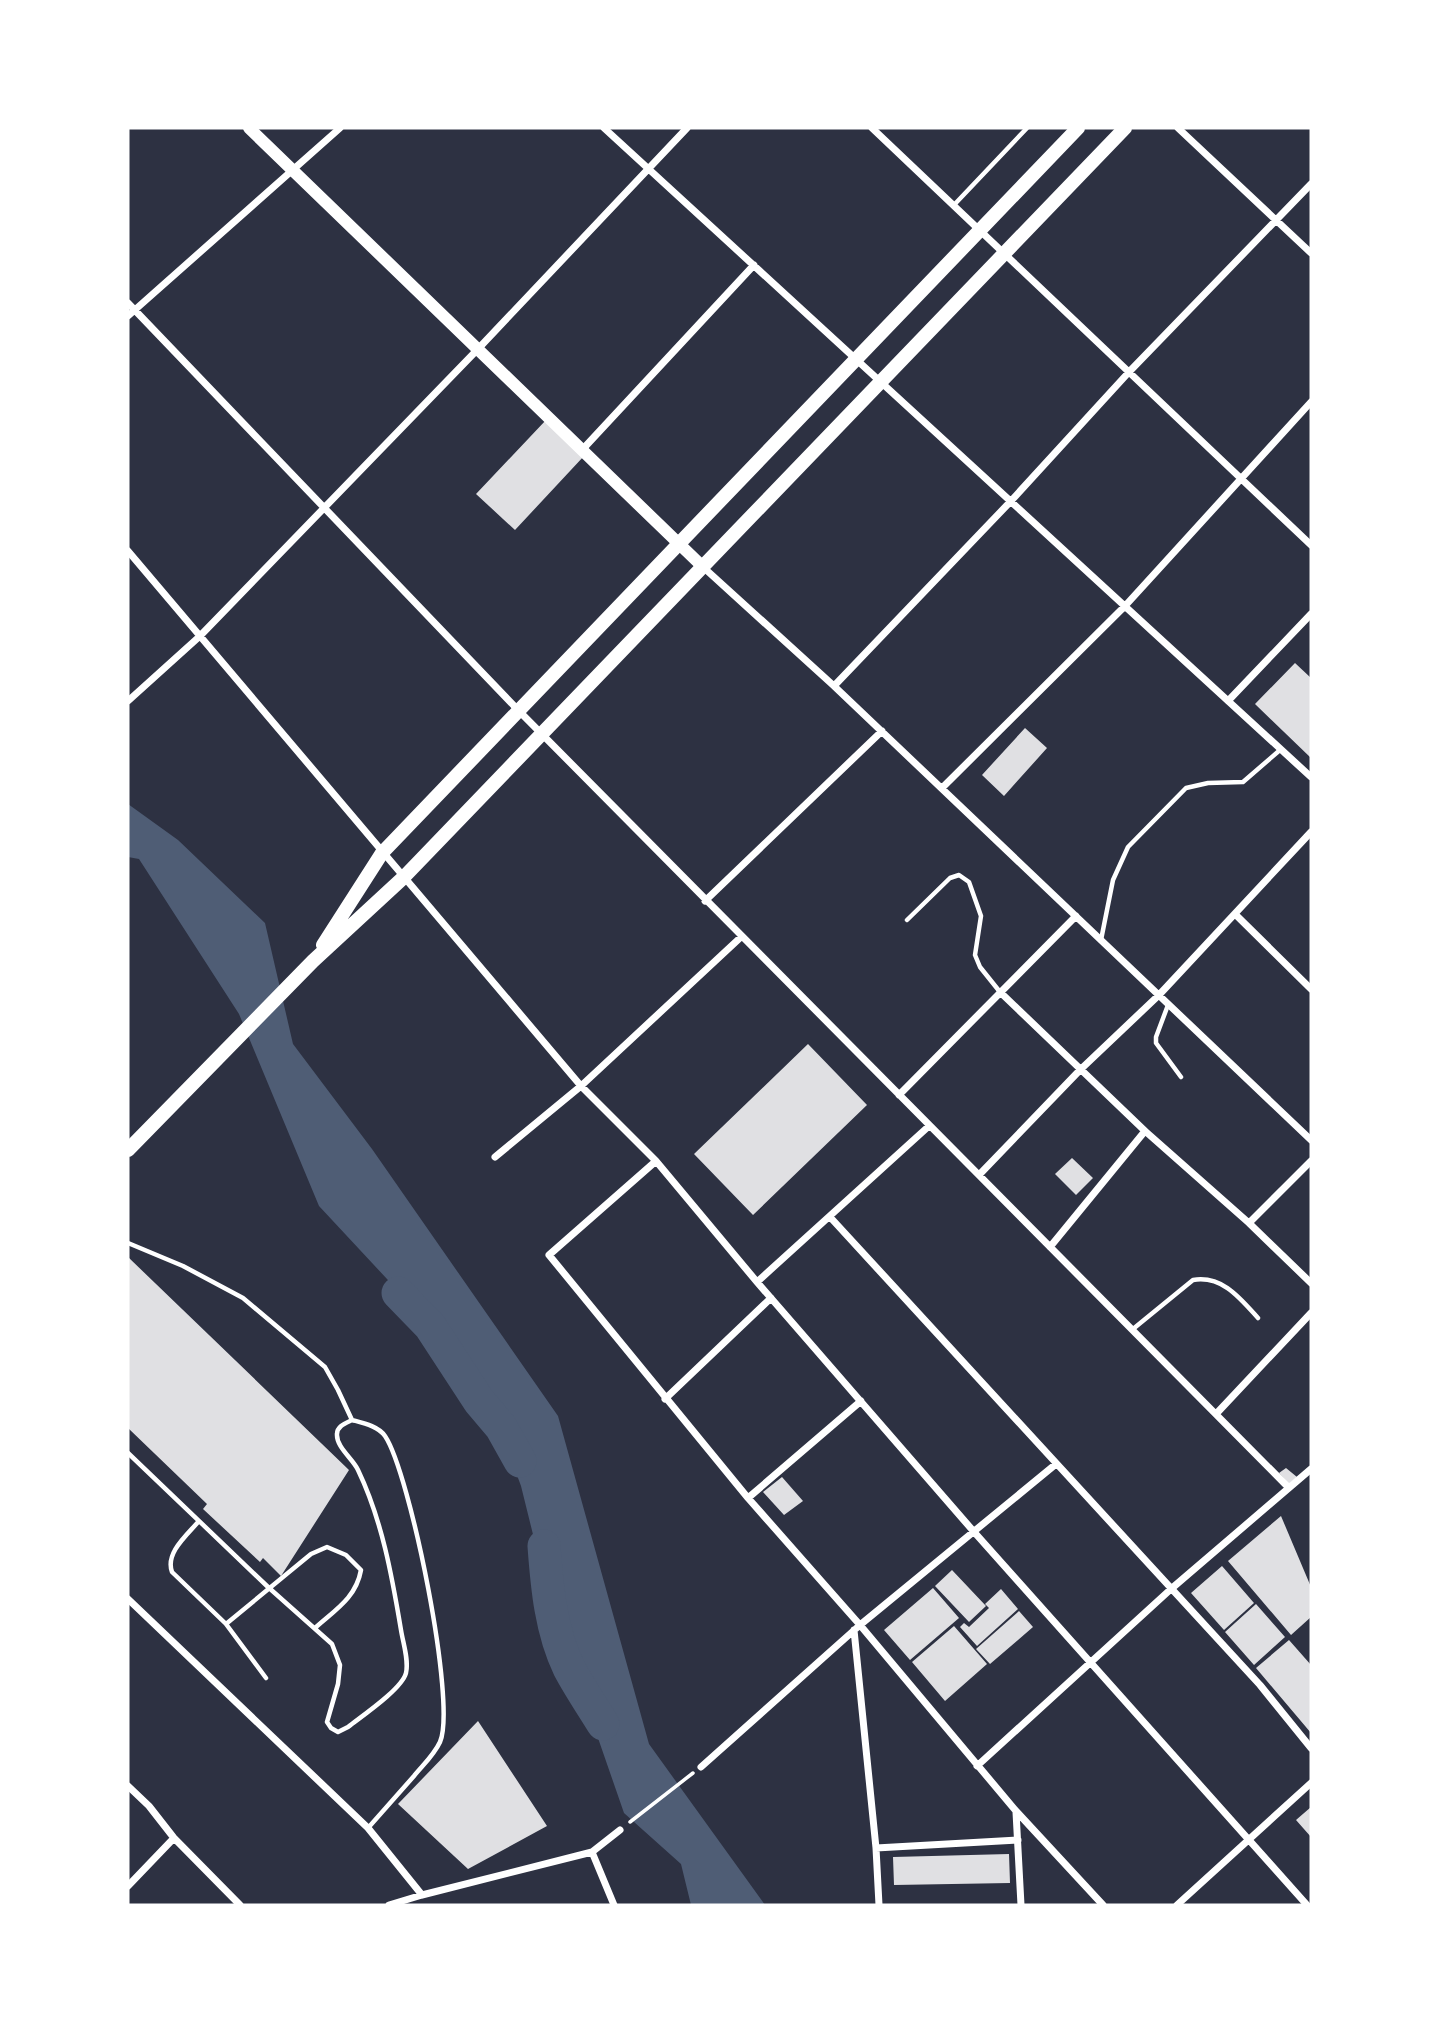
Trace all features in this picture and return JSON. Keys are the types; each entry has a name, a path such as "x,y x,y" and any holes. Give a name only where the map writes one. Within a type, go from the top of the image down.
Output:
{"main road":[{"path":"313,961 382,853 1078,128"},
{"path":"130,1147 313,961 404,877 1125,128"}],"street":[{"path":"248,128 703,567 882,731 1311,1140"},
{"path":"128,316 340,128"},
{"path":"604,128 1311,777"},
{"path":"128,701 200,636 650,170 687,128"},
{"path":"872,128 1311,545"},
{"path":"1178,128 1311,253"},
{"path":"834,686 1011,501 1129,372 1311,184"},
{"path":"582,450 754,265"},
{"path":"128,303 705,901 1288,1487"},
{"path":"942,788 1125,606 1311,401"},
{"path":"128,551 581,1086 656,1161 975,1533 1307,1905"},
{"path":"1228,701 1311,614"},
{"path":"705,901 882,731"},
{"path":"979,1175 1080,1070 1159,995 1311,832"},
{"path":"1236,915 1311,989"},
{"path":"899,1095 1076,916"},
{"path":"495,1157 581,1086 741,937"},
{"path":"1000,992 1145,1131 1249,1223 1311,1283"},
{"path":"757,1282 929,1126"},
{"path":"1050,1247 1145,1131"},
{"path":"656,1161 550,1255 665,1399 857,1628 1016,1811 1103,1905"},
{"path":"1249,1223 1311,1161"},
{"path":"830,1217 1260,1685 1311,1748"},
{"path":"665,1399 771,1298"},
{"path":"1216,1414 1311,1313"},
{"path":"748,1498 861,1401"},
{"path":"701,1767 857,1628 1056,1464"},
{"path":"977,1766 1171,1589 1311,1469"},
{"path":"128,1599 368,1828 422,1895"},
{"path":"857,1628 879,1905"},
{"path":"1177,1905 1311,1783"},
{"path":"128,1786 149,1806 174,1838 240,1905"},
{"path":"1016,1811 1021,1905"},
{"path":"389,1905 592,1852 620,1830"},
{"path":"128,1886 174,1838"},
{"path":"876,1848 1017,1840"},
{"path":"592,1852 614,1905"}],"lane":[{"path":"953,206 1027,128"},
{"path":"1101,940 1112,880 1128,847 1186,788 1208,783 1242,782 1281,749"},
{"path":"907,920 950,878 959,875 969,881 981,916 975,955 980,967 1000,992"},
{"path":"1168,1004 1156,1043 1181,1077"},
{"path":"128,1243 183,1266 243,1298 324,1367 352,1420"},
{"path":"1132,1330 1193,1280 1205,1278 1216,1281 1235,1293 1258,1318"},
{"path":"128,1453 268,1587 332,1644 340,1665 338,1684 327,1722 338,1732 348,1727 399,1685 406,1674 394,1591 377,1518 357,1468 337,1435 341,1426 352,1420 368,1424 383,1433 398,1463 426,1573 445,1712 440,1741 368,1828"},
{"path":"198,1521 172,1555 169,1564 172,1572 226,1623 266,1678"},
{"path":"226,1623 311,1553 327,1547 346,1555 360,1570 358,1585 348,1599 315,1628"}],"path":[{"path":"620,1830 689,1775"}],"water":[{"path":"128,804 178,840 265,923 293,1044 372,1149 558,1416 649,1744 765,1905 691,1905 681,1864 624,1813 547,1591 521,1486 482,1381 319,1206 239,1014 139,859 128,857"}],"building":[{"path":"546,420 584,456 515,530 476,494"},
{"path":"1295,663 1311,678 1311,758 1255,704"},
{"path":"1025,728 1047,748 1004,796 982,775"},
{"path":"808,1044 867,1105 753,1215 694,1154"},
{"path":"1072,1158 1093,1178 1076,1195 1055,1174"},
{"path":"128,1257 349,1470 281,1576 263,1558 260,1562 203,1509 207,1504 128,1428"},
{"path":"1286,1468 1297,1477 1289,1484 1279,1473"},
{"path":"782,1477 803,1501 784,1515 763,1492"},
{"path":"1281,1516 1311,1587 1311,1617 1291,1635 1228,1561"},
{"path":"1222,1566 1254,1603 1224,1630 1191,1593"},
{"path":"952,1570 986,1606 969,1622 935,1586"},
{"path":"933,1588 959,1618 910,1660 884,1630"},
{"path":"1001,1589 1018,1609 977,1646 960,1627 964,1623 969,1627 989,1608 985,1604"},
{"path":"1256,1604 1285,1637 1254,1665 1225,1632"},
{"path":"1019,1611 1033,1627 990,1664 976,1649"},
{"path":"954,1626 987,1664 945,1701 912,1662"},
{"path":"1289,1640 1311,1665 1311,1733 1256,1668"},
{"path":"478,1721 547,1826 468,1869 398,1804"},
{"path":"1311,1807 1311,1837 1296,1820"},
{"path":"1009,1854 1010,1883 894,1885 893,1857"}],"waterway":[{"path":"398,1293 430,1326 479,1401 501,1427 520,1461"},
{"path":"544,1546 548,1593 558,1639 569,1668 603,1724"}]}
